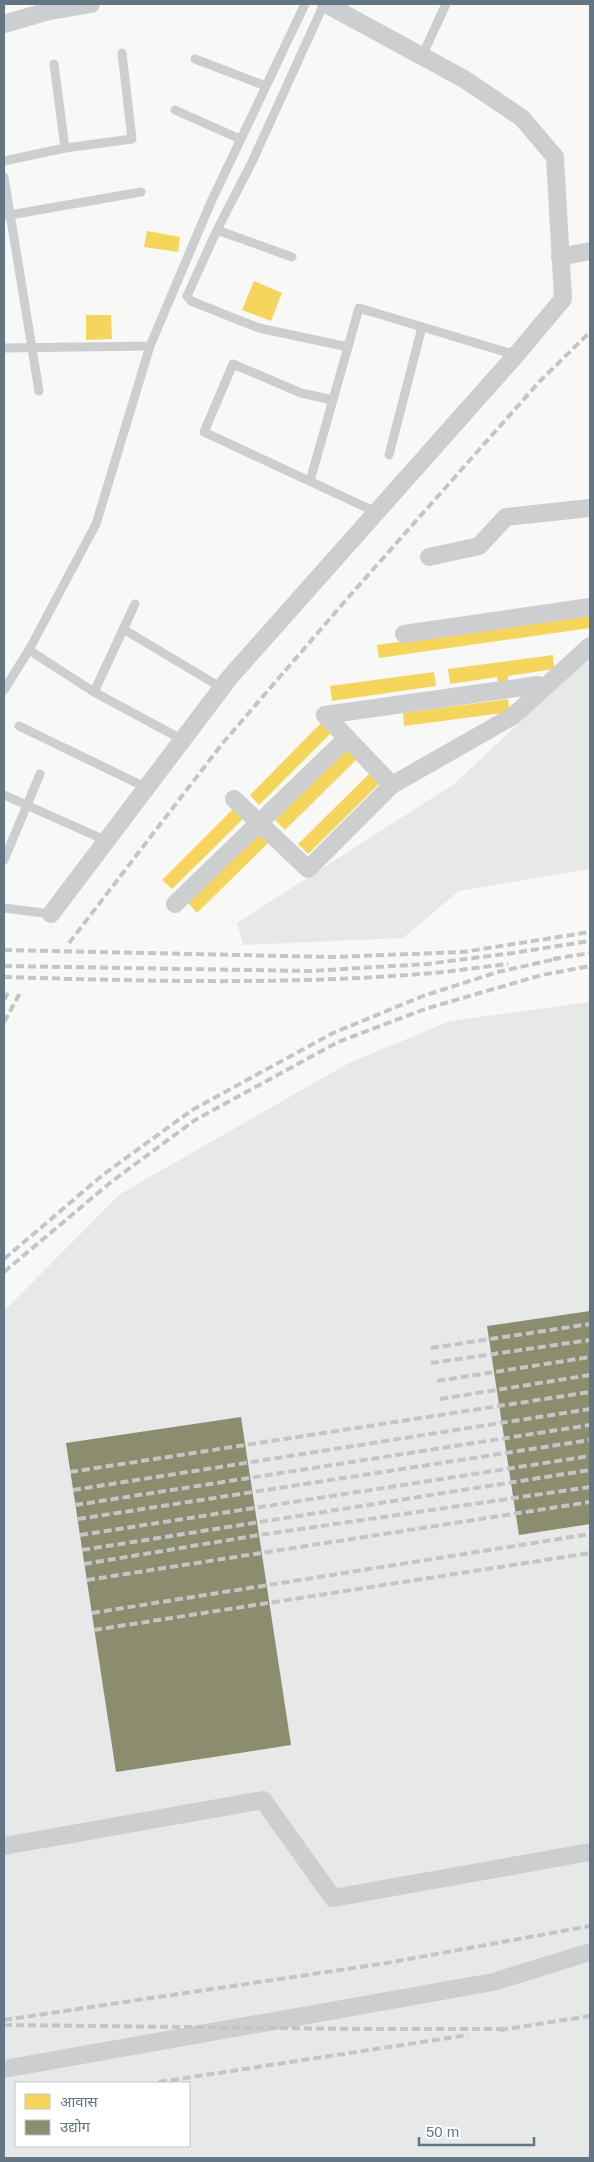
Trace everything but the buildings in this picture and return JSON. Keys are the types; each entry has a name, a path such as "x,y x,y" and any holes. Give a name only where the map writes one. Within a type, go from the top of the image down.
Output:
{"street":[{"path":"4,24 44,8 90,4"},
{"path":"51,914 222,688 516,355 562,299 555,157 522,118 464,79 325,4"},
{"path":"560,257 590,250"},
{"path":"429,557 479,546 506,517 590,508"},
{"path":"404,634 590,607"},
{"path":"234,799 308,869 392,785 513,716 590,646"},
{"path":"392,785 325,715 538,685 542,689"},
{"path":"175,904 347,738"},
{"path":"4,1846 263,1800 333,1898 590,1852"},
{"path":"4,2069 493,1982 590,1952"}],"lane":[{"path":"5,684 29,650 96,524 150,346 211,202 305,4"},
{"path":"325,4 252,162 217,230 187,296 191,301 259,328 348,347"},
{"path":"422,56 446,4"},
{"path":"4,161 66,148 132,139 122,53"},
{"path":"195,59 266,86"},
{"path":"54,64 66,148"},
{"path":"175,110 240,139"},
{"path":"4,177 7,215 39,391"},
{"path":"7,215 141,192"},
{"path":"217,230 292,257"},
{"path":"310,482 360,308 516,355"},
{"path":"389,455 422,327"},
{"path":"4,348 150,346"},
{"path":"333,400 301,393 233,364 204,432 376,512"},
{"path":"94,692 135,604"},
{"path":"123,629 222,688"},
{"path":"29,650 94,692 183,740"},
{"path":"19,726 147,788"},
{"path":"4,860 40,774"},
{"path":"4,795 107,840"},
{"path":"4,908 51,914"}],"shaded area":[{"path":"590,657 590,869 459,891 403,938 243,945 237,923 454,784"},
{"path":"590,1002 590,2158 4,2158 4,1311 120,1194 349,1063 450,1021"}],"railway":[{"path":"69,943 222,744 346,600 539,382 590,332"},
{"path":"4,950 332,957 463,952 590,932"},
{"path":"4,966 310,971 427,964 590,941"},
{"path":"553,959 590,953"},
{"path":"4,1259 104,1174 192,1110 333,1033 423,996 498,972 560,958"},
{"path":"4,977 161,981 317,980 432,973 508,964"},
{"path":"4,1272 111,1182 195,1120 338,1042 428,1008 542,975 590,966"},
{"path":"4,1000 8,993"},
{"path":"4,1022 20,993"},
{"path":"431,1348 590,1324"},
{"path":"431,1363 590,1340"},
{"path":"437,1381 590,1357"},
{"path":"440,1399 590,1375"},
{"path":"70,1472 590,1392"},
{"path":"73,1490 590,1409"},
{"path":"75,1505 590,1425"},
{"path":"78,1519 590,1440"},
{"path":"80,1535 590,1456"},
{"path":"82,1550 590,1470"},
{"path":"84,1564 259,1535 590,1487"},
{"path":"87,1580 590,1502"},
{"path":"92,1613 590,1534"},
{"path":"94,1630 590,1553"},
{"path":"4,2020 387,1963 590,1926"},
{"path":"500,2030 590,2016"},
{"path":"4,2025 505,2029"},
{"path":"159,2082 468,2035"}]}
